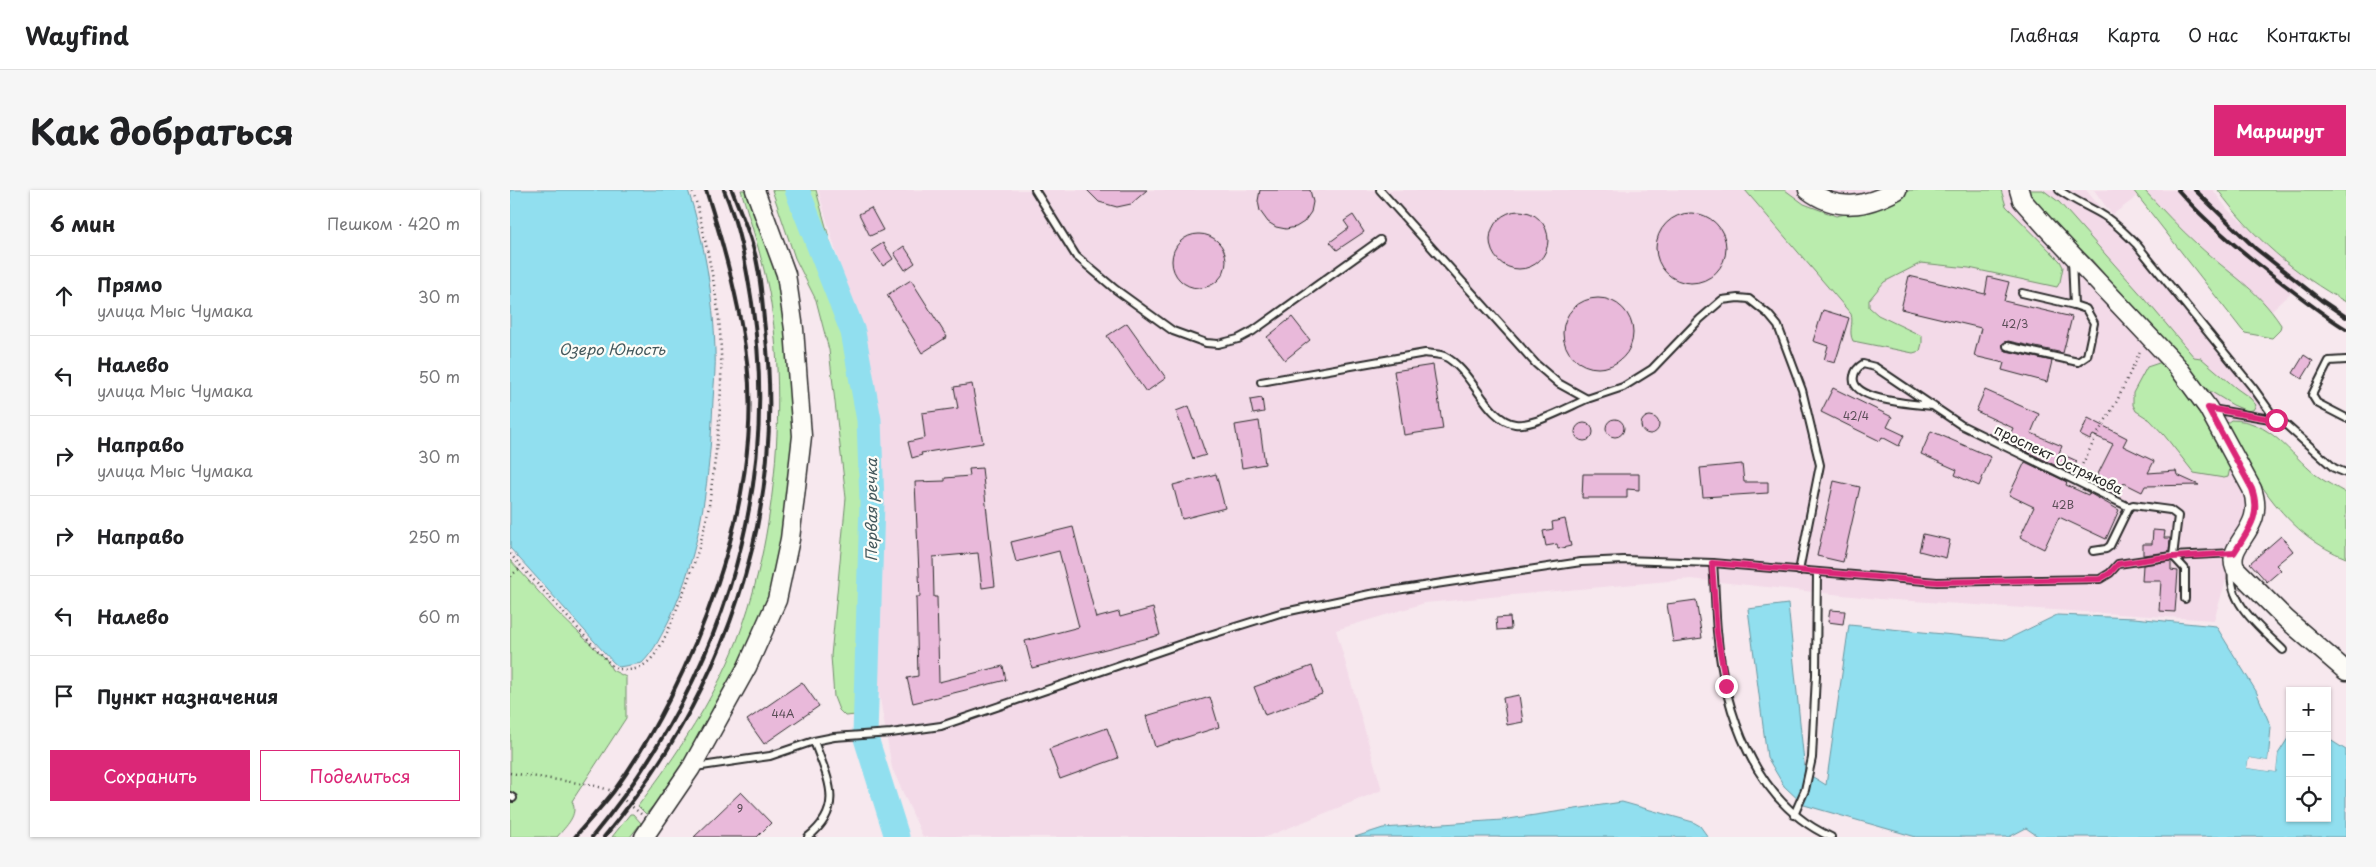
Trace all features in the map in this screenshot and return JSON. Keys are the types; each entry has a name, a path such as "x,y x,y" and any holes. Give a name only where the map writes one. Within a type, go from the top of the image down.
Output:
{"street":[{"path":"644,837 691,768 747,667 777,600 785,565 802,436 794,330 786,274 755,190"},
{"path":"1808,190 1822,201 1836,205 1858,204 1884,197 1897,190"},
{"path":"2019,190 2022,200 2177,366 2208,408 2252,489 2257,502 2254,520 2234,559 2286,619 2345,666"}],"lane":[{"path":"1035,190 1076,256 1173,331 1206,343 1218,344 1238,339 1253,331 1380,240"},
{"path":"1380,190 1536,364 1558,383 1587,399"},
{"path":"2059,190 2075,202 2117,225 2137,246 2254,389 2276,420"},
{"path":"2072,253 2074,305"},
{"path":"2007,346 2078,362 2087,356 2094,324 2086,309 2022,293"},
{"path":"1261,382 1426,353 1443,356 1462,368 1497,415 1515,424 1532,422 1587,399 1623,387 1652,369 1700,318 1722,300 1749,298 1768,314 1778,326 1802,390 1820,466 1799,571"},
{"path":"2346,360 2329,361 2312,396 2317,403 2346,418"},
{"name":"проспект Острякова","path":"1932,406 1902,403 1865,394 1856,388 1853,382 1854,374 1858,367 1863,364 1875,367 1961,425 2074,481 2129,507 2133,505 2170,510 2178,516 2173,556"},
{"path":"2208,408 2276,420 2285,424 2334,468 2346,473"},
{"path":"2093,551 2110,546 2129,507"},
{"path":"691,768 770,756 814,740 891,733 940,726 1187,642 1280,613 1370,594 1581,562 1712,563 1937,582 2100,579 2110,573 2118,564 2173,556 2234,559 2231,572 2232,585 2242,606 2246,613 2283,650"},
{"path":"2173,556 2185,569 2185,599"},
{"path":"1712,563 1717,633 1726,686 1736,725 1754,764 1775,797 1794,816 1813,829 1831,837"},
{"path":"1794,816 1805,790 1812,758 1816,675 1817,572"},
{"path":"808,837 822,824 829,808 832,790 814,740"}],"path":[{"path":"510,554 613,667 625,671 644,665 654,658 682,596 708,516 717,441 720,377 719,320 698,208 692,190"},
{"path":"2074,481 2134,368 2141,351 2143,330"},
{"path":"510,576 521,568"},
{"path":"510,773 613,791 647,819"}],"shaded area":[{"path":"818,190 2086,190 2273,422 2214,620 1880,599 1691,579 1425,603 1336,630 1382,790 1266,837 923,837 892,768 873,658 876,405 859,331"},
{"path":"2094,190 2213,190 2228,210 2308,277 2271,311 2142,193 2112,215"}],"green space":[{"path":"741,190 752,190 784,282 797,434 785,540 760,631 681,774 646,814 638,806 684,741 705,708 723,673 741,631 755,585 766,536 773,486 777,435 778,385 775,337 766,279"},
{"path":"772,190 816,190 875,407 869,598 870,708 868,714 845,716 839,710 834,697 831,656 846,498 829,350 816,300 795,258"},
{"path":"1745,190 1785,190 1804,204 1836,216 1879,207 1910,190 2001,190 2006,206 2060,261 2063,267 2060,282 2057,287 1969,268 1921,263 1884,282 1869,300 1869,307 1878,315 1922,336 1920,351 1913,353 1853,341 1851,314"},
{"path":"2028,190 2043,190 2059,202 2194,357 2201,358 2250,398 2256,405 2253,410 2247,411 2233,405 2200,385 2091,259 2033,206"},
{"path":"2133,190 2144,190 2191,239 2262,301 2281,325 2280,330 2272,338 2245,333 2242,330"},
{"path":"2218,190 2346,190 2346,302 2292,267 2260,239"},
{"path":"2162,362 2169,367 2220,441 2231,464 2228,477 2194,473 2150,420 2136,411 2133,405 2133,393 2147,367"},
{"path":"2231,420 2245,421 2268,432 2316,475 2346,493 2346,558 2325,548 2307,536 2275,504 2249,467 2227,427 2227,423"},
{"path":"510,560 556,611 606,659 612,670 626,677 626,718 572,801 574,806 573,816 557,837 510,837"},
{"path":"630,814 633,814 641,823 630,837 612,837"}],"water":[{"name":"Озеро Юность","path":"510,190 688,190 694,209 707,269 714,331 715,369 707,483 697,538 681,592 661,636 651,653 642,663 619,667 613,662 510,548"},
{"path":"1788,604 1805,772 1826,785 1849,625 2006,640 2057,615 2134,618 2216,626 2256,691 2271,727 2268,761 2249,758 2247,768 2276,772 2278,754 2286,741 2286,822 2331,822 2331,741 2346,750 2346,837 2039,837 2026,828 2009,837 1916,837 1804,805 1784,786 1767,757 1748,609"},
{"path":"1622,802 1693,822 1700,826 1708,837 1355,837 1383,828 1502,820"}],"pier":[{"path":"2269,753 2272,753 2269,763 2251,761 2250,766 2274,769 2276,754 2278,754 2276,772 2247,768 2249,758 2268,761"}],"building":[{"path":"1087,190 1147,190 1131,204 1117,207 1099,202"},
{"path":"1260,190 1310,190 1313,202 1311,212 1304,222 1296,227 1286,229 1276,227 1268,222 1260,211 1258,201"},
{"path":"871,208 883,230 870,236 859,214"},
{"path":"1513,211 1525,211 1540,219 1548,234 1548,246 1540,261 1525,269 1513,269 1498,261 1490,246 1490,234 1498,219"},
{"path":"1691,213 1704,216 1716,223 1723,235 1726,248 1723,261 1716,273 1704,280 1691,283 1678,280 1666,273 1659,261 1656,248 1659,235 1666,223 1678,216"},
{"path":"1353,215 1364,232 1337,250 1330,242 1349,228 1344,221"},
{"path":"1194,234 1204,234 1214,238 1222,246 1226,261 1222,276 1214,284 1204,288 1194,288 1184,284 1176,276 1172,266 1172,256 1176,246 1184,238"},
{"path":"883,243 893,259 883,266 872,250"},
{"path":"904,246 915,263 905,270 894,253"},
{"path":"1909,276 1985,294 1988,277 2009,282 2004,301 2072,317 2063,353 2008,341 2002,344 2006,351 2052,361 2047,382 2002,370 2004,363 1974,356 1981,328 1901,309"},
{"path":"911,280 947,337 922,353 887,295"},
{"path":"1598,298 1611,301 1623,308 1630,320 1633,333 1630,346 1623,358 1611,365 1598,368 1585,365 1573,358 1566,346 1563,333 1566,320 1573,308 1585,301"},
{"path":"1823,310 1849,318 1835,363 1824,360 1828,346 1813,341"},
{"path":"1292,317 1310,340 1285,360 1267,337"},
{"path":"1127,323 1166,378 1146,392 1107,336"},
{"path":"2304,355 2313,361 2302,379 2293,373"},
{"path":"1433,365 1443,429 1404,435 1394,371"},
{"path":"972,384 983,443 921,453 922,455 912,458 908,442 925,438 922,413 958,408 954,387"},
{"path":"1833,388 1892,417 1887,427 1904,435 1899,446 1882,437 1880,441 1821,412"},
{"path":"1985,390 2039,414 2031,433 2062,446 2059,453 2077,461 2071,473 2007,442 2013,428 1976,411"},
{"path":"1262,398 1264,412 1253,414 1250,400"},
{"path":"1189,406 1206,455 1193,459 1176,411"},
{"path":"1650,416 1656,419 1659,425 1656,431 1650,434 1644,431 1641,425 1644,419"},
{"path":"2088,418 2127,438 2123,446 2154,461 2148,473 2176,471 2177,475 2199,485 2145,486 2142,492 2124,483 2118,496 2093,484 2113,444 2093,435 2090,440 2080,435"},
{"path":"1615,419 1621,422 1624,428 1621,434 1615,437 1609,434 1606,428 1609,422"},
{"path":"1259,421 1265,464 1242,468 1235,425"},
{"path":"1584,423 1590,426 1593,432 1590,438 1584,441 1578,438 1575,432 1578,426"},
{"path":"1931,431 1991,457 1979,486 1955,475 1957,470 1921,454"},
{"path":"2025,462 2067,482 2066,485 2088,495 2089,493 2119,510 2106,539 2059,517 2044,549 2020,537 2034,507 2009,495"},
{"path":"1742,464 1744,482 1768,482 1768,493 1703,497 1700,468"},
{"path":"982,468 995,586 982,588 978,553 933,557 934,597 937,597 939,682 1003,666 1006,680 913,703 907,678 918,676 916,597 920,597 915,482 945,481 945,478 970,476 969,469"},
{"path":"1216,474 1225,508 1182,519 1173,485"},
{"path":"1583,474 1639,474 1639,490 1627,489 1627,498 1582,498"},
{"path":"1834,481 1860,487 1843,562 1817,556"},
{"path":"1565,519 1571,546 1558,549 1557,544 1546,546 1543,531 1553,529 1552,522"},
{"path":"1073,527 1096,618 1119,612 1120,617 1153,608 1160,635 1032,668 1025,641 1079,627 1059,551 1016,562 1011,542"},
{"path":"2153,530 2165,531 2164,538 2170,538 2169,552 2143,555 2143,544 2152,544"},
{"path":"1923,534 1950,540 1946,558 1919,551"},
{"path":"2281,536 2293,551 2276,565 2281,570 2267,582 2250,563"},
{"path":"2171,561 2171,570 2178,571 2175,612 2159,611 2161,581 2142,581 2143,565"},
{"path":"1696,600 1702,638 1673,642 1667,604"},
{"path":"1830,610 1845,611 1843,624 1828,622"},
{"path":"1510,617 1511,629 1497,630 1496,618"},
{"path":"1312,666 1322,694 1265,715 1254,687"},
{"path":"802,682 819,706 764,744 747,720"},
{"path":"1519,695 1523,722 1507,725 1503,698"},
{"path":"1210,697 1219,727 1155,747 1146,716"},
{"path":"1107,728 1118,758 1060,779 1049,749"},
{"path":"741,792 771,823 757,837 694,837"}],"waterway":[{"name":"Первая речка","path":"797,190 853,332 869,420 872,503 865,735 897,837"}],"railway":[{"path":"575,837 614,791 643,747 670,697 695,643 716,587 733,529 744,471 749,415 747,362 731,275 706,190"},
{"path":"592,837 636,779 674,718 705,654 730,587 747,518 757,448 759,376 752,303 747,274 738,232 724,190"},
{"path":"604,837 646,782 683,723 713,663 738,599 755,534 766,467 769,399 765,329 756,257 749,233 732,190"},
{"path":"2178,190 2214,227 2240,250 2346,329"},
{"path":"2195,190 2255,248 2321,300 2346,317"}],"route":[{"path":"1726,686 1717,633 1712,563 1937,582 2100,579 2110,573 2118,564 2158,558 2234,553 2254,520 2257,502 2237,459 2208,408 2276,420"}]}
